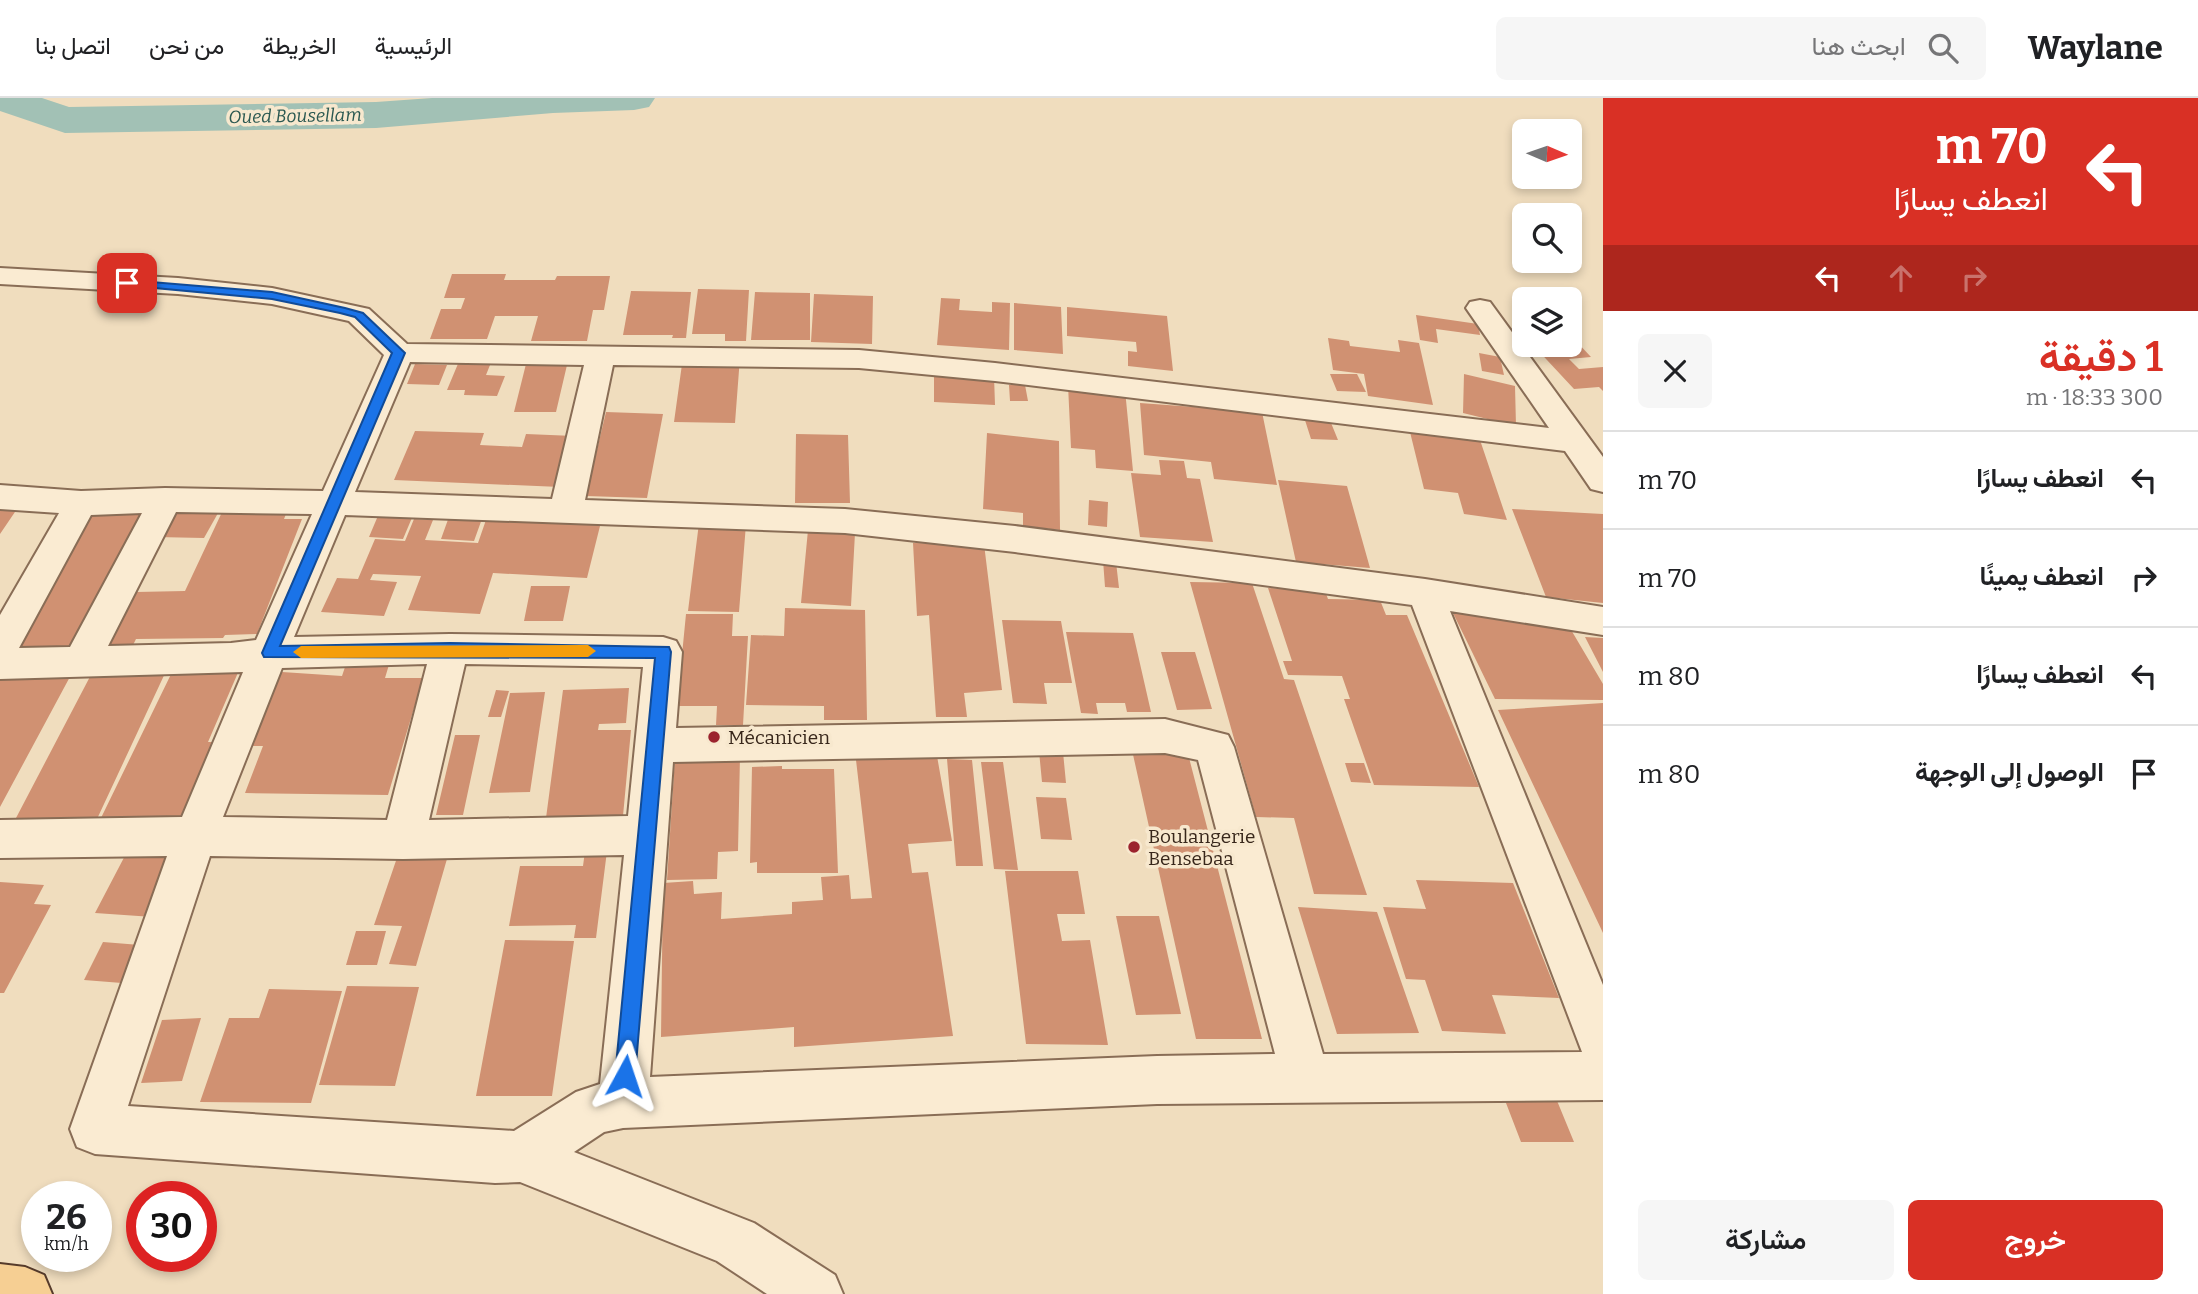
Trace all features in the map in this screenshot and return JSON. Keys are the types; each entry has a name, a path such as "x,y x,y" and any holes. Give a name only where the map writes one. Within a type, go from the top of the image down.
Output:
{"main road":[{"path":"0,1291 25,1294"}],"street":[{"path":"0,276 178,286 298,301 359,315 399,353 859,359 1009,374 1587,447"},
{"path":"1480,308 1526,375 1587,447 1603,481"},
{"path":"399,353 270,653 195,836 95,1129 495,1157 520,1156 735,1242 816,1294"},
{"path":"566,511 601,355"},
{"path":"0,497 81,503 165,500 334,503 845,521 1015,539 1425,593 1603,621"},
{"path":"82,661 165,500"},
{"path":"0,649 81,503"},
{"path":"1425,593 1603,1044"},
{"path":"0,664 450,649 663,652 623,1103"},
{"path":"403,840 450,649"},
{"path":"656,745 1165,736 1214,747 1306,1078"},
{"path":"0,839 195,836 403,840 648,835"},
{"path":"520,1156 594,1110 623,1103 1157,1080 1603,1076"}],"building":[{"path":"452,274 506,274 504,280 610,276 604,310 593,310 587,341 531,341 538,316 495,316 487,339 430,339 441,309 461,309 465,298 444,298"},
{"path":"698,289 749,290 746,341 725,341 725,334 692,334"},
{"path":"631,291 691,292 686,338 672,338 673,335 623,335"},
{"path":"755,292 810,293 810,340 751,340"},
{"path":"814,294 873,296 872,344 811,342"},
{"path":"941,298 960,299 959,310 992,312 992,302 1010,303 1009,350 937,345"},
{"path":"1014,303 1061,307 1063,354 1014,350"},
{"path":"1067,307 1167,316 1173,371 1128,366 1128,351 1137,352 1136,342 1067,336"},
{"path":"1416,315 1478,324 1480,335 1436,329 1438,343 1420,340"},
{"path":"1328,338 1349,341 1350,346 1400,352 1398,340 1419,343 1433,405 1368,396 1364,374 1333,370"},
{"path":"1582,347 1591,357 1569,359 1579,369 1603,367 1603,391 1599,387 1574,389 1544,357 1582,357"},
{"path":"1479,353 1500,357 1504,375 1482,371"},
{"path":"683,357 740,357 735,423 674,422"},
{"path":"460,359 492,360 486,375 505,376 497,396 464,395 465,390 447,390"},
{"path":"415,364 447,365 439,385 407,384"},
{"path":"526,364 567,365 556,412 514,412"},
{"path":"934,373 994,376 995,405 934,402"},
{"path":"1330,374 1357,374 1366,392 1337,391"},
{"path":"1464,374 1515,386 1516,426 1463,413"},
{"path":"1009,385 1025,385 1028,401 1010,401"},
{"path":"1068,385 1125,390 1133,471 1096,468 1095,450 1071,448"},
{"path":"1140,403 1262,412 1277,485 1214,479 1211,462 1144,455"},
{"path":"606,412 663,414 647,498 586,496"},
{"path":"1304,417 1329,418 1338,440 1311,439"},
{"path":"415,431 484,433 480,445 522,447 526,434 574,436 560,487 394,480"},
{"path":"1410,432 1480,440 1507,520 1464,514 1458,493 1424,489"},
{"path":"987,433 1059,441 1060,530 1023,526 1023,513 983,509"},
{"path":"796,434 848,435 850,503 795,503"},
{"path":"1159,460 1184,461 1187,478 1200,479 1213,542 1140,537 1131,473 1161,475"},
{"path":"1278,480 1347,486 1370,568 1296,562"},
{"path":"1089,500 1108,502 1107,527 1088,525"},
{"path":"175,504 222,506 204,538 156,537"},
{"path":"0,509 17,509 0,534"},
{"path":"288,509 284,519 302,519 257,634 225,635 223,638 136,639 129,653 106,653 136,592 185,591 223,510"},
{"path":"1512,509 1603,514 1603,603 1546,597"},
{"path":"380,511 414,513 403,539 369,537"},
{"path":"450,514 483,516 474,541 441,539"},
{"path":"90,515 143,515 71,652 14,652"},
{"path":"487,517 601,522 587,578 493,573 480,614 408,610 421,576 373,574 370,580 397,582 384,616 321,612 337,578 358,579 375,539 405,541 414,519 433,520 425,540 478,543"},
{"path":"699,523 746,524 739,612 688,611"},
{"path":"808,530 855,533 851,606 801,603"},
{"path":"913,543 984,544 1002,690 964,693 967,717 936,717 929,615 917,616"},
{"path":"1103,560 1116,562 1119,588 1105,587"},
{"path":"1190,582 1252,583 1284,679 1294,680 1367,895 1314,894 1294,818 1256,817"},
{"path":"531,586 570,586 563,621 524,621"},
{"path":"1268,588 1325,591 1328,599 1380,600 1386,615 1407,615 1479,787 1374,785 1344,699 1350,699 1342,676 1288,675 1283,661 1292,661"},
{"path":"785,608 865,610 867,720 824,720 824,706 746,705 751,635 784,636"},
{"path":"1453,613 1511,613 1567,623 1603,684 1603,700 1495,699"},
{"path":"686,614 733,614 732,636 748,636 743,725 716,725 717,706 677,706"},
{"path":"1002,620 1061,621 1072,683 1044,683 1047,704 1013,703"},
{"path":"1066,632 1133,633 1151,712 1127,712 1125,703 1096,703 1098,714 1081,713"},
{"path":"1585,637 1603,638 1603,672"},
{"path":"1161,652 1195,652 1212,709 1177,710"},
{"path":"348,658 391,658 385,678 423,678 388,795 245,793 263,746 237,746 267,671 342,676"},
{"path":"175,666 240,668 208,742 214,742 180,822 100,820"},
{"path":"94,669 167,669 97,819 16,818"},
{"path":"0,672 72,673 0,807"},
{"path":"629,688 626,723 599,724 598,730 631,730 623,816 546,818 563,690"},
{"path":"496,690 509,691 501,717 488,717"},
{"path":"545,692 530,792 489,793 510,693"},
{"path":"1603,703 1603,933 1498,710"},
{"path":"455,735 480,735 463,815 436,815"},
{"path":"1132,750 1187,750 1262,1039 1196,1039"},
{"path":"1039,751 1063,752 1066,783 1042,782"},
{"path":"740,756 738,851 718,852 717,879 667,880 675,757"},
{"path":"937,756 952,841 908,844 912,873 928,872 953,1036 794,1047 794,1027 661,1037 663,883 693,881 694,894 722,892 721,919 792,914 792,902 823,900 821,877 849,875 851,899 872,898 856,760"},
{"path":"947,759 972,760 983,866 956,866"},
{"path":"981,762 1003,762 1018,870 994,869"},
{"path":"1345,763 1364,763 1371,783 1351,782"},
{"path":"782,766 782,769 834,769 838,873 757,873 757,862 750,863 752,767"},
{"path":"1036,797 1066,798 1072,840 1041,839"},
{"path":"129,848 184,852 153,917 95,913"},
{"path":"400,849 449,852 416,966 389,964 402,926 374,925"},
{"path":"585,851 607,851 596,938 574,938 576,925 509,926 520,866 583,866"},
{"path":"1005,871 1078,871 1085,914 1057,914 1062,941 1090,940 1108,1045 1026,1044"},
{"path":"1416,880 1513,883 1559,998 1492,995 1506,1034 1442,1031 1425,980 1406,979 1383,907 1426,909"},
{"path":"0,882 44,885 34,904 51,905 4,993 0,993"},
{"path":"1298,907 1377,912 1419,1033 1337,1034"},
{"path":"1116,916 1159,916 1181,1014 1136,1015"},
{"path":"356,931 386,931 377,965 346,965"},
{"path":"505,940 574,941 552,1096 476,1096"},
{"path":"103,942 140,945 122,983 84,980"},
{"path":"347,986 419,987 395,1086 319,1085"},
{"path":"269,989 342,991 311,1103 200,1102 229,1018 259,1018"},
{"path":"201,1018 182,1081 141,1083 162,1020"},
{"path":"1501,1090 1553,1091 1574,1142 1521,1142"}],"waterway":[{"name":"Oued Bousellam","path":"2,98 65,120 376,115 553,101 634,98"}],"slow traffic":[{"path":"301,652 450,649 588,651"}],"place":[{"name":"Mécanicien","path":"714,737"},
{"name":"Boulangerie Bensebaa","path":"1134,847"}],"route":[{"path":"127,283 272,296 341,310 359,315 399,353 270,653 450,649 663,652 625,1076"}]}
